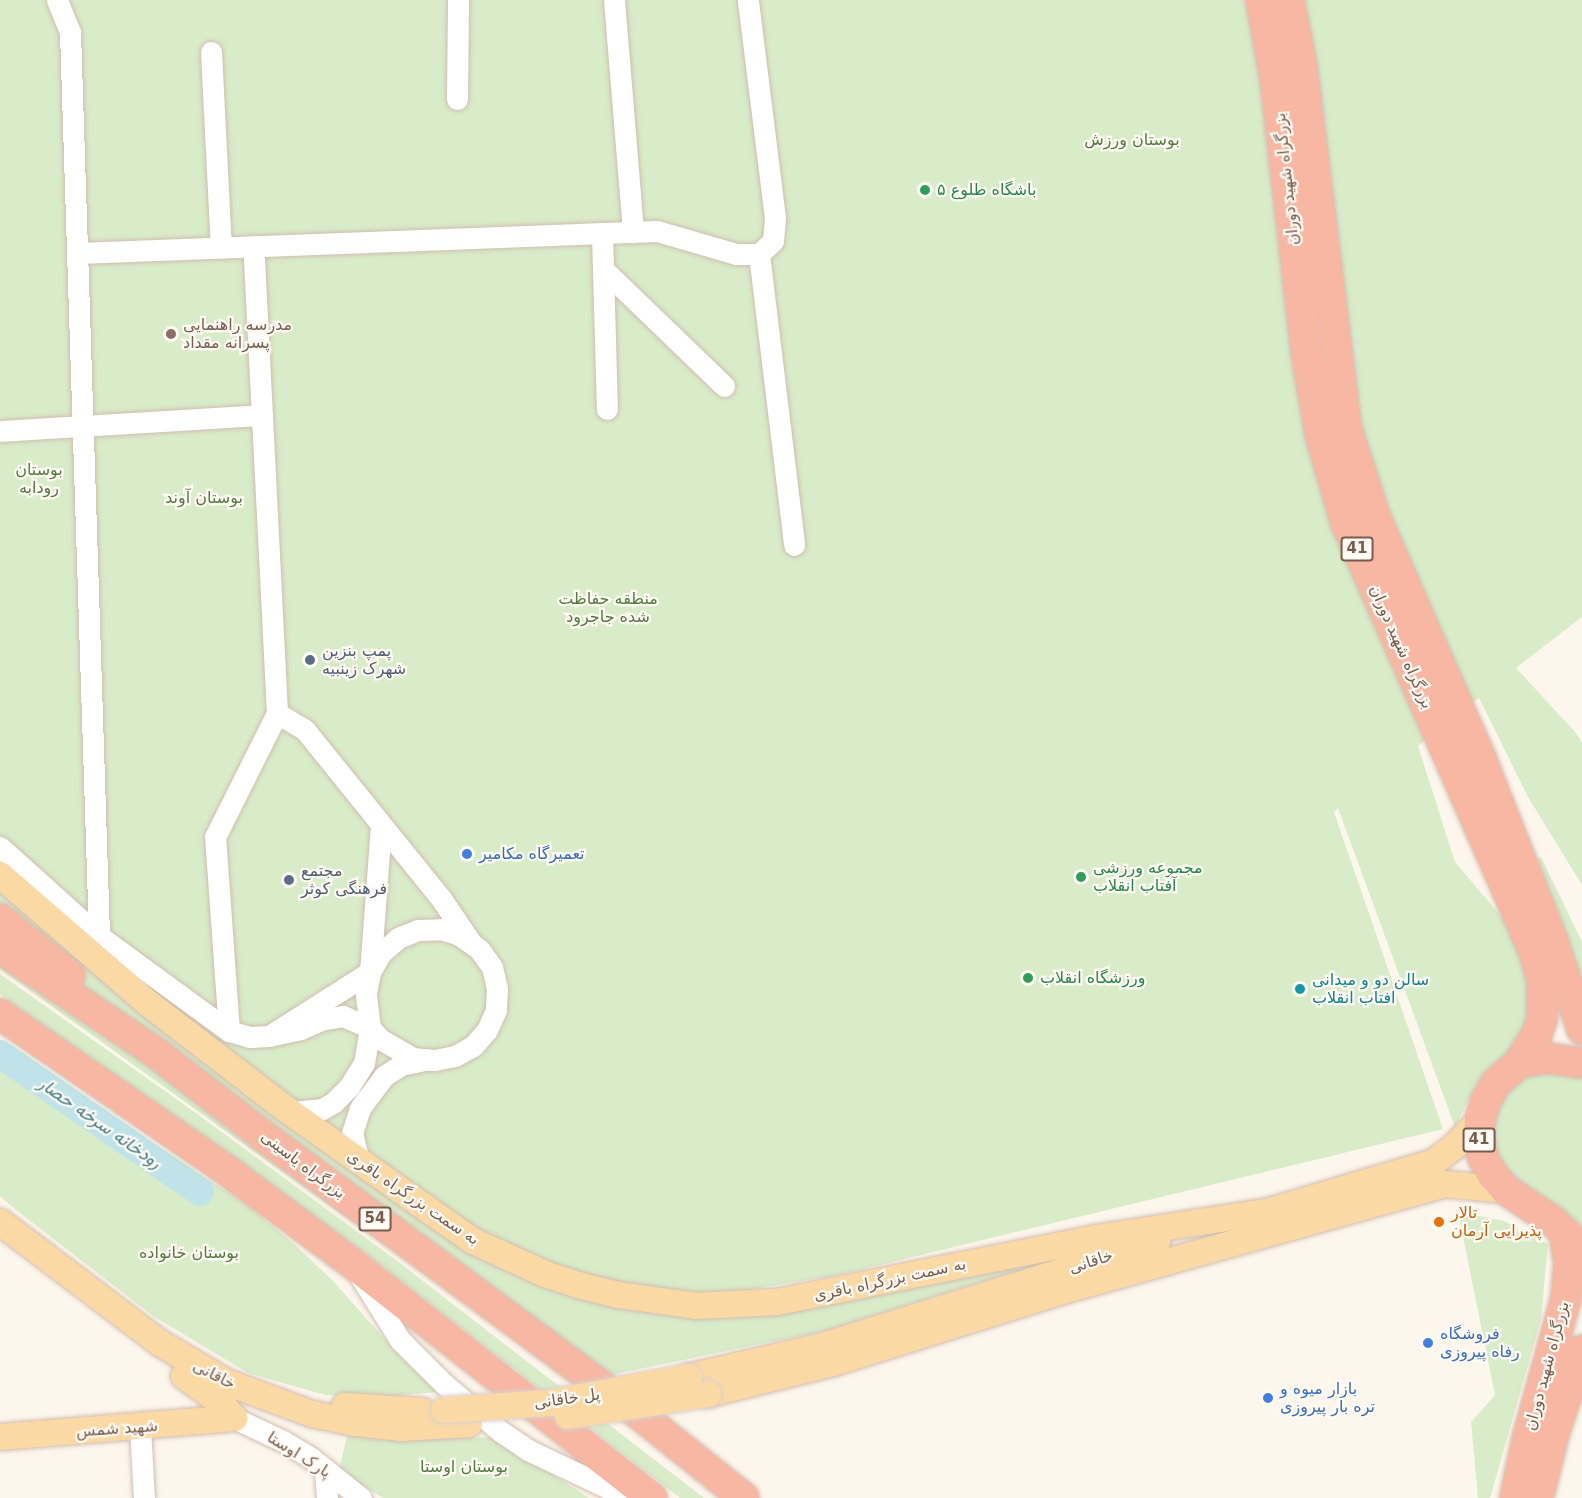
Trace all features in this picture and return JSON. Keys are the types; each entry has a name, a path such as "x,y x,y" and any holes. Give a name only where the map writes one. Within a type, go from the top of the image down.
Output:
{"highway":[{"name":"بزرگراه شهید دوران","path":"1262,0 1275,77 1306,351 1320,433 1346,523 1533,948 1542,979 1542,1019 1537,1034 1519,1063"},
{"name":"بزرگراه شهید دوران","path":"1289,0 1302,67 1346,427 1375,517 1481,759 1552,939 1582,1029"},
{"path":"0,920 47,955 155,1052"},
{"name":"بزرگراه یاسینی","path":"0,948 155,1052 261,1134 635,1411 744,1498"},
{"path":"0,1014 233,1175 352,1263 652,1498"},
{"path":"1519,1063 1546,1058 1582,1063"},
{"name":"41","path":"1519,1063 1496,1083 1485,1100 1480,1119 1479,1139 1484,1158 1493,1175 1506,1190 1554,1222 1573,1241"},
{"name":"بزرگراه شهید دوران","path":"1515,1498 1527,1440 1566,1298 1573,1241"},
{"name":"بزرگراه شهید دوران","path":"1538,1498 1556,1430 1582,1350"}],"main road":[{"name":"به سمت بزرگراه باقری","path":"0,875 149,1004 290,1112 473,1240 545,1274 618,1295 696,1306 740,1305 821,1295 1096,1238 1265,1212"},
{"name":"خاقانی","path":"689,1377 826,1345 1120,1253 1434,1162 1455,1146 1480,1119"},
{"path":"1434,1162 1449,1154 1456,1154 1464,1159 1465,1168 1461,1178 1445,1184"},
{"name":"خاقانی","path":"708,1394 833,1363 1066,1290 1445,1184 1506,1190"},
{"name":"خاقانی","path":"0,1206 169,1336 213,1365 237,1377 291,1394 354,1407 411,1411 444,1410"},
{"name":"خاقانی","path":"0,1222 160,1343 226,1383 312,1414 356,1423 401,1428 469,1424"},
{"path":"0,1238 102,1322 206,1391 234,1418"},
{"name":"پل خاقانی","path":"444,1410 549,1404 689,1377"},
{"name":"پل خاقانی","path":"469,1424 603,1412 708,1394"},
{"name":"شهید شمس","path":"0,1437 234,1418"}],"street":[{"path":"57,0 70,32 99,936"},
{"path":"457,99 458,0"},
{"path":"614,0 633,232"},
{"path":"78,253 657,231 736,254 759,254 773,241 775,218 748,0"},
{"path":"211,52 221,248"},
{"path":"602,233 607,408"},
{"path":"229,1031 215,837 277,713 253,247"},
{"path":"759,254 794,545"},
{"path":"604,270 724,386"},
{"path":"0,430 262,414"},
{"path":"277,713 305,730 442,900 472,944"},
{"path":"290,1112 322,1109 333,1103 349,1087 364,1063 370,1028 366,993 370,972 381,825"},
{"path":"0,847 99,936 229,1031 250,1037 269,1036 302,1029 332,1016 343,1016 370,1028 393,1048 412,1058 426,1059"},
{"path":"269,1036 370,972 381,953 390,945 398,938 418,930 441,929 459,935 479,949 492,967 497,988 496,1010 487,1030 473,1046 455,1056 426,1059 401,1065 384,1076 360,1108 352,1133 359,1161"},
{"path":"352,1263 400,1340 444,1384 500,1431 528,1450 629,1498"},
{"name":"پارک اوستا","path":"234,1418 283,1441 325,1469 361,1498"},
{"path":"140,1427 144,1498"},
{"path":"321,1498 325,1469"}],"green space":[{"name":"منطقه حفاظت شده جاجرود","path":"0,0 1582,0 1582,617 1516,668 1576,733 1582,743 1582,885 1528,797 1479,698 1418,746 1455,862 1511,928 1533,994 1520,1043 1486,1071 1455,1127 1338,808 1334,812 1443,1129 838,1275 716,1295 692,1313 1161,1233 990,1279 828,1330 615,1374 590,1393 0,969"},
{"path":"1541,857 1582,942 1582,999 1538,865 1538,858"},
{"path":"0,974 196,1113 401,1264 704,1498 680,1498 364,1252 6,999 0,994"},
{"name":"بوستان خانواده","path":"0,1040 251,1208 293,1243 334,1282 397,1353 438,1392 379,1397 325,1395 248,1373 153,1316 15,1209 0,1196"},
{"path":"1540,1071 1582,1077 1582,1238 1513,1182 1489,1137 1500,1099 1526,1076"},
{"path":"1458,1212 1504,1221 1548,1244 1541,1319 1490,1498 1478,1498 1471,1422 1495,1395"},
{"name":"بوستان اوستا","path":"347,1435 403,1439 494,1437 589,1498 383,1498 339,1471"}],"waterway":[{"name":"رودخانه سرخه حصار","path":"0,1054 200,1192"}],"place":[{"name":"باشگاه طلوع ۵","path":"925,190"},
{"name":"مدرسه راهنمایی پسرانه مقداد","path":"171,334"},
{"name":"پمپ بنزین شهرک زینبیه","path":"310,660"},
{"name":"تعمیرگاه مکامیر","path":"467,854"},
{"name":"مجموعه ورزشی آفتاب انقلاب","path":"1081,877"},
{"name":"مجتمع فرهنگی کوثر","path":"289,880"},
{"name":"ورزشگاه انقلاب","path":"1028,978"},
{"name":"سالن دو و میدانی افتاب انقلاب","path":"1300,989"},
{"name":"تالار پذیرایی آرمان","path":"1439,1222"},
{"name":"فروشگاه رفاه پیروزی","path":"1428,1343"},
{"name":"بازار میوه و تره بار پیروزی","path":"1268,1398"}],"park label":[{"name":"بوستان ورزش","path":"1132,140"},
{"name":"بوستان رودابه","path":"39,479"},
{"name":"بوستان آوند","path":"204,498"}]}
